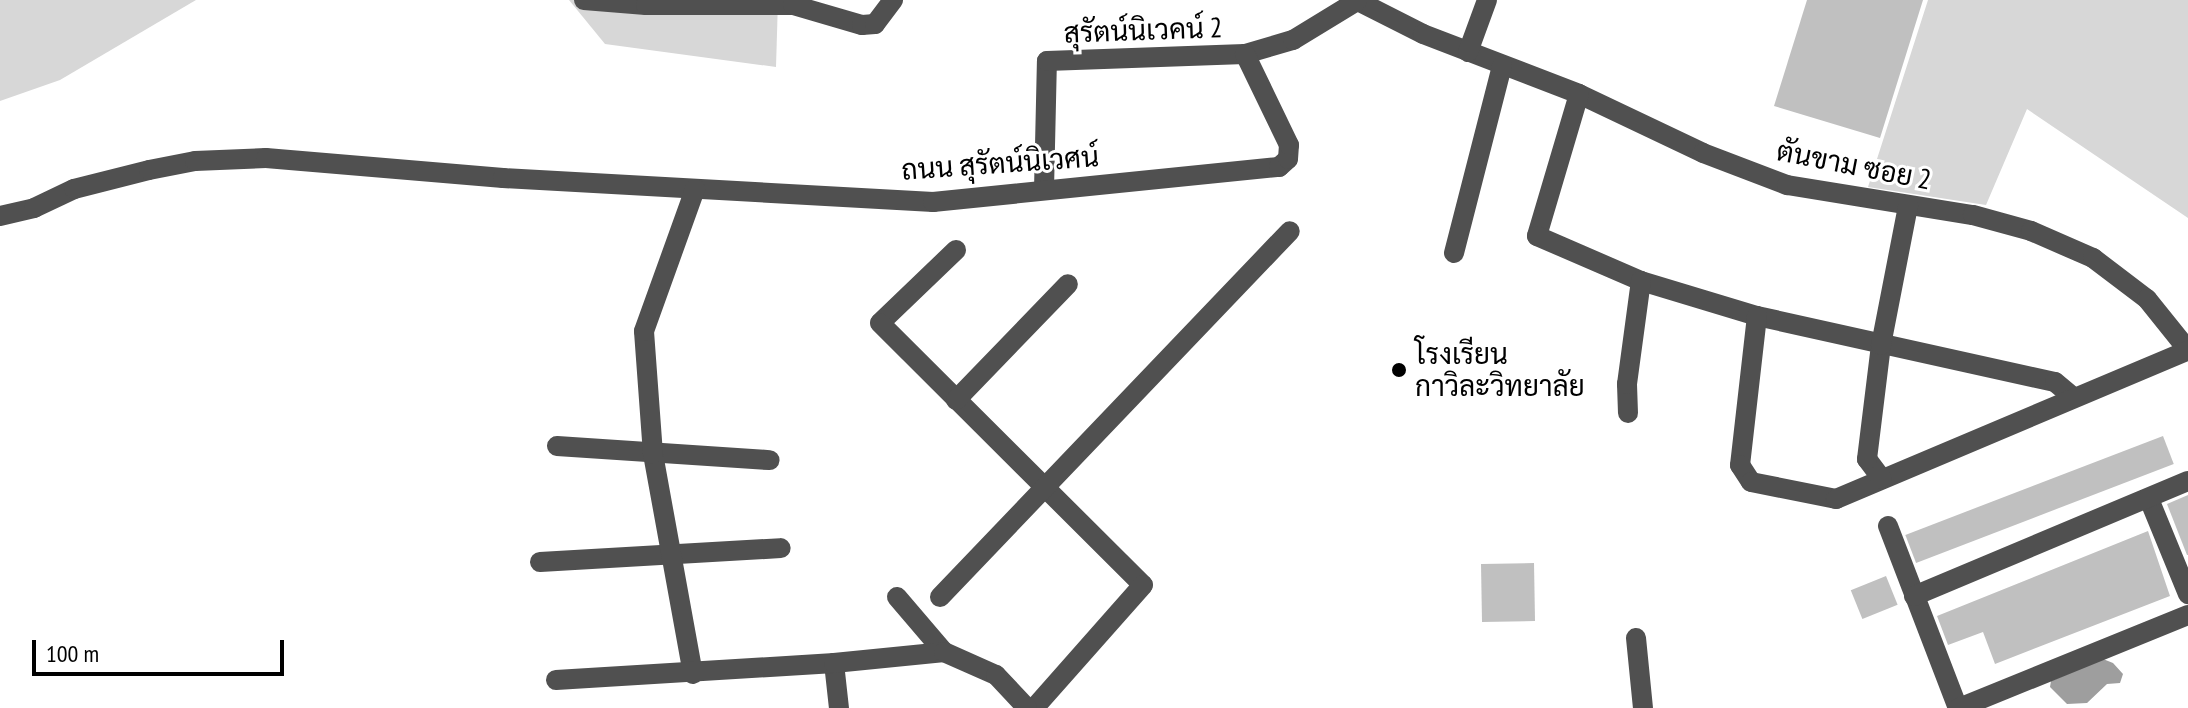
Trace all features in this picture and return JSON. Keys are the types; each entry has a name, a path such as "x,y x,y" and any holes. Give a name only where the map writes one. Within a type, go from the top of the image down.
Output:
{"street":[{"path":"584,0 646,5 793,5 862,25 875,24 893,0"},
{"name":"ตันขาม ซอย 2","path":"1356,0 1468,52 1579,94 1703,153 1787,185 1973,215 2031,231 2093,258 2147,299 2188,350"},
{"name":"สุรัตน์นิเวคน์ 2","path":"1044,190 1047,61 1245,54 1293,40 1356,0"},
{"path":"1468,52 1487,0"},
{"name":"ถนน สุรัตน์นิเวศน์","path":"0,216 34,208 74,189 195,161 266,158 503,178 933,202 1279,167 1288,159 1289,145 1245,54"},
{"path":"1454,253 1502,66"},
{"path":"1579,94 1537,236 1641,281 1757,316 2055,382 2073,397"},
{"path":"693,674 653,454 644,331 695,189"},
{"path":"1882,479 1867,459 1881,345 1908,206"},
{"path":"940,597 1290,231"},
{"path":"956,250 880,323 1143,585 1034,708"},
{"path":"1628,413 1627,384 1641,281"},
{"path":"956,400 1068,284"},
{"path":"1757,316 1740,465 1751,482 1836,499 2188,350"},
{"path":"557,446 770,460"},
{"path":"1914,596 2188,481"},
{"path":"2149,499 2188,594"},
{"path":"1888,526 1958,708 2188,615"},
{"path":"540,562 781,548"},
{"path":"897,597 944,652 996,675 1027,708"},
{"path":"1636,638 1643,708"},
{"path":"556,680 693,674 944,652"},
{"path":"834,663 839,708"}],"shaded area":[{"path":"0,0 196,0 60,80 0,101"},
{"path":"569,0 778,0 776,67 605,44"},
{"path":"1928,0 2188,0 2188,218 2027,109 1986,205 1868,187"},
{"path":"2103,659 2113,663 2123,674 2120,683 2107,684 2087,703 2067,704 2050,687 2051,681"}],"building":[{"path":"1807,0 1923,0 1880,138 1774,106"},
{"path":"2163,436 2174,464 1916,563 1905,535"},
{"path":"2188,495 2188,555 2187,555 2167,504"},
{"path":"2148,531 2170,596 1995,664 1983,632 1948,645 1937,616"},
{"path":"1534,563 1535,621 1482,622 1481,564"},
{"path":"1886,576 1898,605 1862,619 1851,590"}],"place":[{"name":"โรงเรียน กาวิละวิทยาลัย","path":"1399,370"}]}
